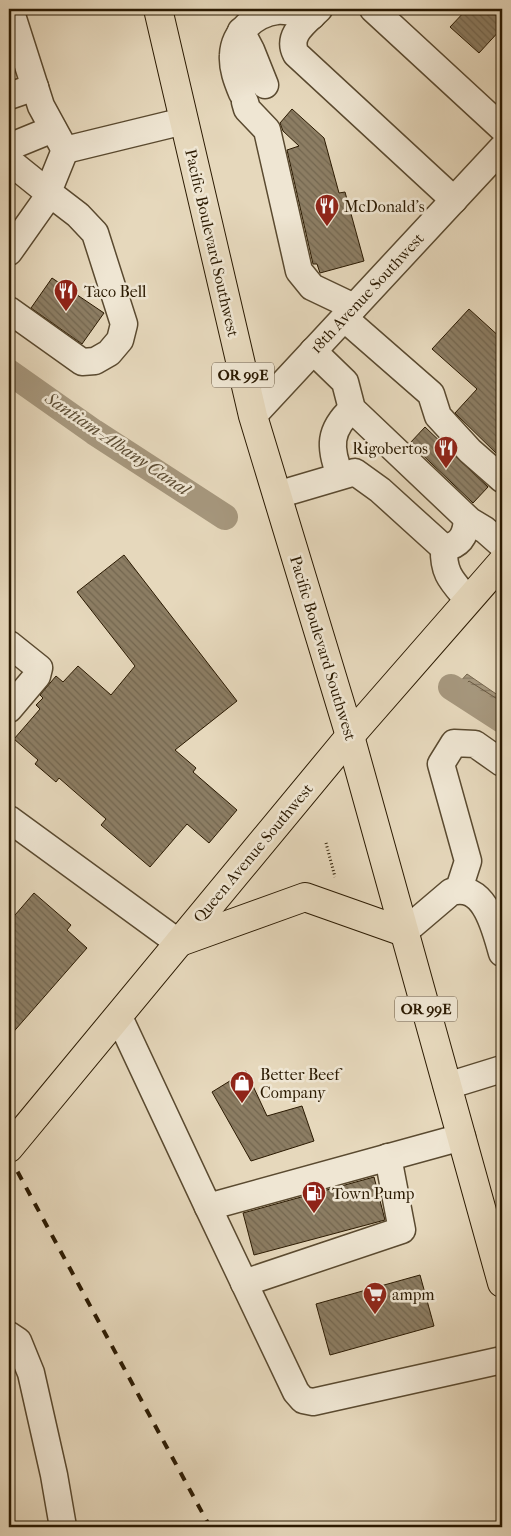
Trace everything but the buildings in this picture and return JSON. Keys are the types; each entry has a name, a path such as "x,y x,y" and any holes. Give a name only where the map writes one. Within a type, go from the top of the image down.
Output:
{"main road":[{"name":"Pacific Boulevard Southwest","path":"158,9 253,416 350,736 462,1137 494,1226 502,1283"},
{"name":"Queen Avenue Southwest","path":"9,1148 350,736 502,562"},
{"path":"179,943 304,897 404,932"}],"street":[{"path":"373,9 502,128"},
{"path":"315,12 278,11 259,15 242,31 251,50 255,93 248,109 267,130 299,271 312,287 349,312 431,394 438,416 470,452 502,479"},
{"path":"315,12 293,37 292,45 296,54 454,200"},
{"path":"9,310 82,362 95,361 110,353 120,340 124,324 95,233 78,215 48,192 59,140 41,106 12,24"},
{"path":"9,96 35,87"},
{"path":"9,147 184,121"},
{"name":"18th Avenue Southwest","path":"253,416 502,148"},
{"path":"9,160 50,194 9,252"},
{"path":"313,351 345,382 352,409 468,518 502,545"},
{"path":"340,475 332,455 332,440 339,421 352,409"},
{"path":"277,495 355,472 367,479 444,548"},
{"path":"444,548 455,546 466,534 468,518"},
{"path":"444,548 443,564 448,578 468,600"},
{"path":"9,644 38,668 37,676 9,709"},
{"path":"458,890 468,861 441,764 454,743 475,744 502,763"},
{"path":"9,819 179,943"},
{"path":"404,932 451,892 458,890 468,892 486,908 502,953"},
{"path":"119,1017 296,1392 303,1400 313,1402 502,1360"},
{"path":"448,1086 502,1069"},
{"path":"208,1207 462,1137"},
{"path":"244,1283 402,1230 388,1157"},
{"path":"9,1335 18,1341 31,1373 54,1475 63,1527"}],"path":[{"path":"326,843 335,877"}],"water":[{"path":"467,674 502,698 502,734 448,695"}],"waterway":[{"name":"Santiam-Albany Canal","path":"9,372 94,432 225,517"},
{"name":"Santiam-Albany Canal","path":"451,687 502,720"}],"railway":[{"path":"9,1156 210,1527"}],"place":[{"name":"McDonald's","path":"327,227"},
{"name":"Taco Bell","path":"66,312"},
{"name":"Rigobertos","path":"446,469"},
{"name":"Better Beef Company","path":"242,1104"},
{"name":"Town Pump","path":"314,1214"},
{"name":"ampm","path":"375,1315"}]}
